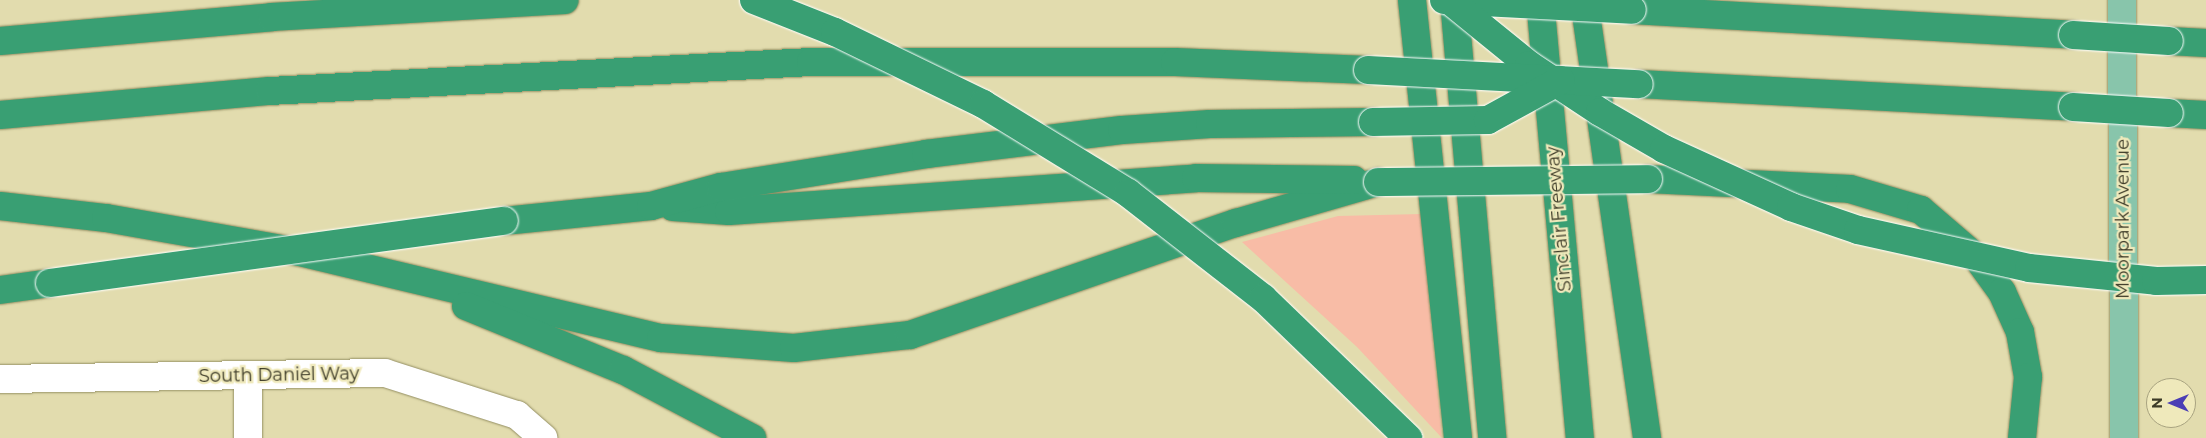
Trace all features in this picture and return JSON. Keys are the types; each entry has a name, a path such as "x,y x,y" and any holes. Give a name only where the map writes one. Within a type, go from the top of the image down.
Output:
{"highway":[{"path":"0,41 272,17 565,0"},
{"path":"754,0 843,36 983,104 1128,193 1264,298 1408,438"},
{"path":"1412,0 1458,438"},
{"path":"1435,0 2206,43"},
{"path":"1449,0 1529,65 1600,112 1664,149 1791,207 1858,230 2029,268 2156,282 2206,280"},
{"path":"1454,0 1492,438"},
{"name":"Sinclair Freeway","path":"1540,0 1580,438"},
{"path":"1584,0 1647,438"},
{"path":"0,114 270,91 811,62 1175,62 1368,70 2206,115"},
{"path":"0,290 504,221 651,206 721,187 1044,139 1210,124 1488,120 1562,80"},
{"path":"651,206 729,211 1196,178 1378,182 1648,179 1850,189 1921,210 1978,259 2002,292 2016,324 2028,377 2022,438"},
{"path":"0,206 200,233 419,283 475,291 599,326 661,338 732,346 852,344 910,335 964,319 1236,223 1378,182"},
{"path":"419,283 623,370 752,438"}],"main road":[{"name":"Moorpark Avenue","path":"2122,0 2124,438"}],"street":[{"name":"South Daniel Way","path":"0,379 385,373 517,414 543,438"},
{"path":"248,376 248,438"}],"shaded area":[{"path":"1421,214 1442,438 1357,347 1242,242 1338,216"}]}
